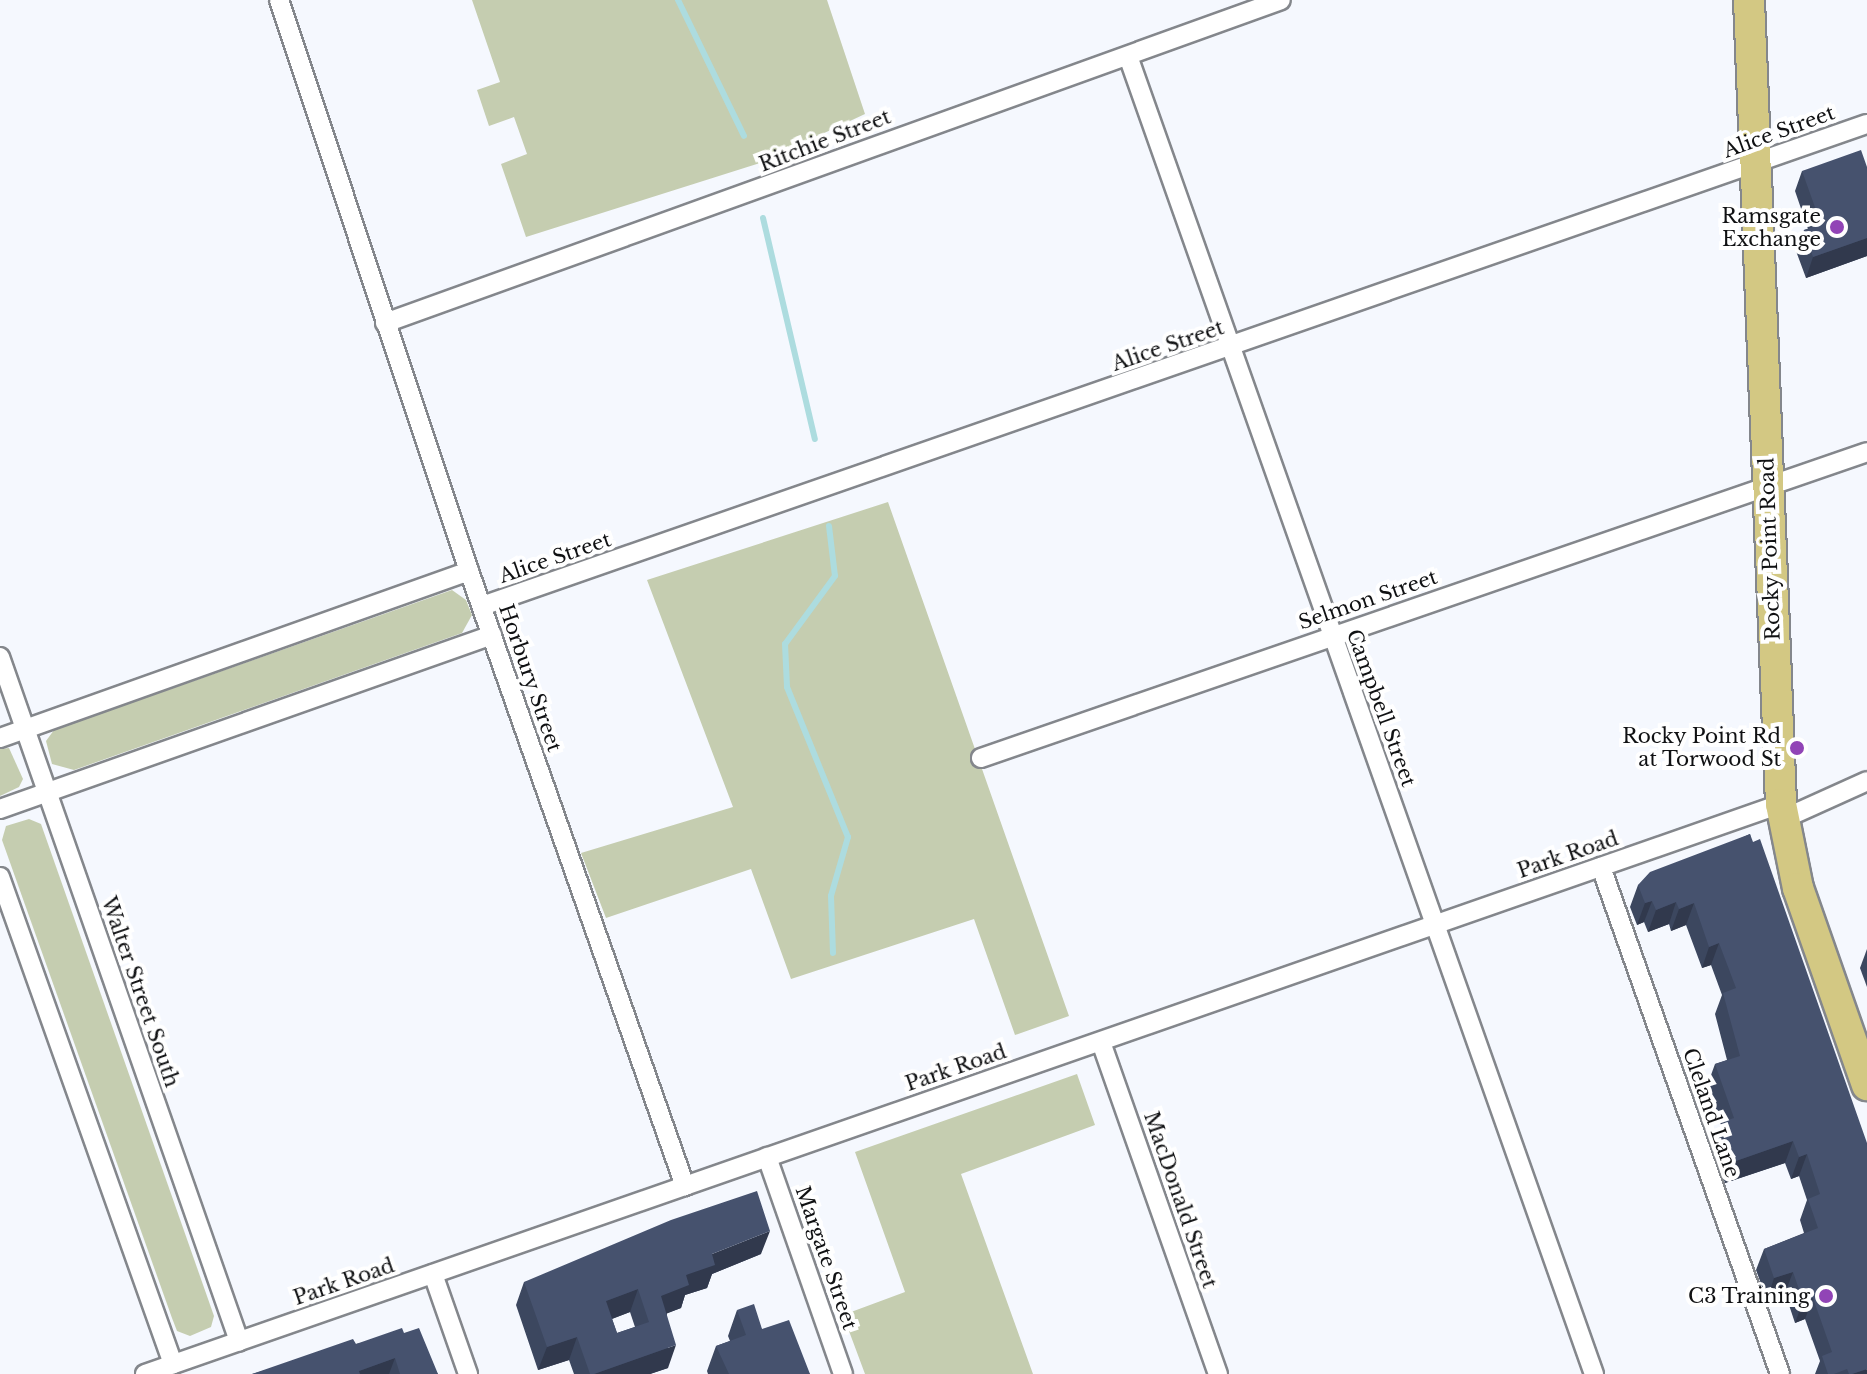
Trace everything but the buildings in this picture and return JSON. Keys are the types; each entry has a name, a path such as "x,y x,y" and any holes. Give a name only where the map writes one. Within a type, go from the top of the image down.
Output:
{"main road":[{"name":"Rocky Point Road","path":"1749,0 1782,811 1798,888 1867,1085"}],"street":[{"name":"Horbury Street","path":"279,0 469,571 685,1186"},
{"name":"Ritchie Street","path":"385,323 1281,0"},
{"name":"Campbell Street","path":"1128,56 1594,1374"},
{"name":"Alice Street","path":"482,606 1867,124"},
{"name":"Selmon Street","path":"981,758 1768,482 1867,452"},
{"name":"Alice Street","path":"0,738 469,571"},
{"path":"0,809 492,635"},
{"name":"Walter Street South","path":"0,657 239,1341"},
{"name":"Park Road","path":"145,1374 1601,867 1867,781"},
{"name":"Cleland Lane","path":"1601,867 1780,1374"},
{"path":"0,877 173,1364"},
{"name":"MacDonald Street","path":"1101,1042 1218,1374"},
{"name":"Margate Street","path":"767,1157 843,1374"},
{"path":"433,1274 468,1374"}],"green space":[{"path":"472,0 827,0 865,114 760,163 526,237 501,164 527,154 514,117 489,126 477,90 500,82"},
{"path":"888,502 1069,1016 1015,1035 974,919 791,979 751,869 606,918 581,853 733,807 647,580"},
{"path":"452,590 466,600 472,615 462,633 74,770 52,764 46,741 54,730"},
{"path":"9,748 23,779 19,787 0,796 0,749"},
{"path":"29,819 41,824 214,1316 211,1327 190,1336 177,1331 172,1318 2,840 6,826"},
{"path":"1077,1074 1095,1125 961,1174 1033,1374 865,1374 843,1315 905,1292 855,1152"}],"waterway":[{"path":"678,0 744,136"},
{"path":"763,218 815,439"},
{"path":"829,526 835,576 785,644 787,687 848,837 831,896 833,953"}],"place":[{"name":"Ramsgate Exchange","path":"1837,227"},
{"name":"Rocky Point Rd at Torwood St","path":"1797,748"},
{"name":"C3 Training","path":"1826,1296"}]}
